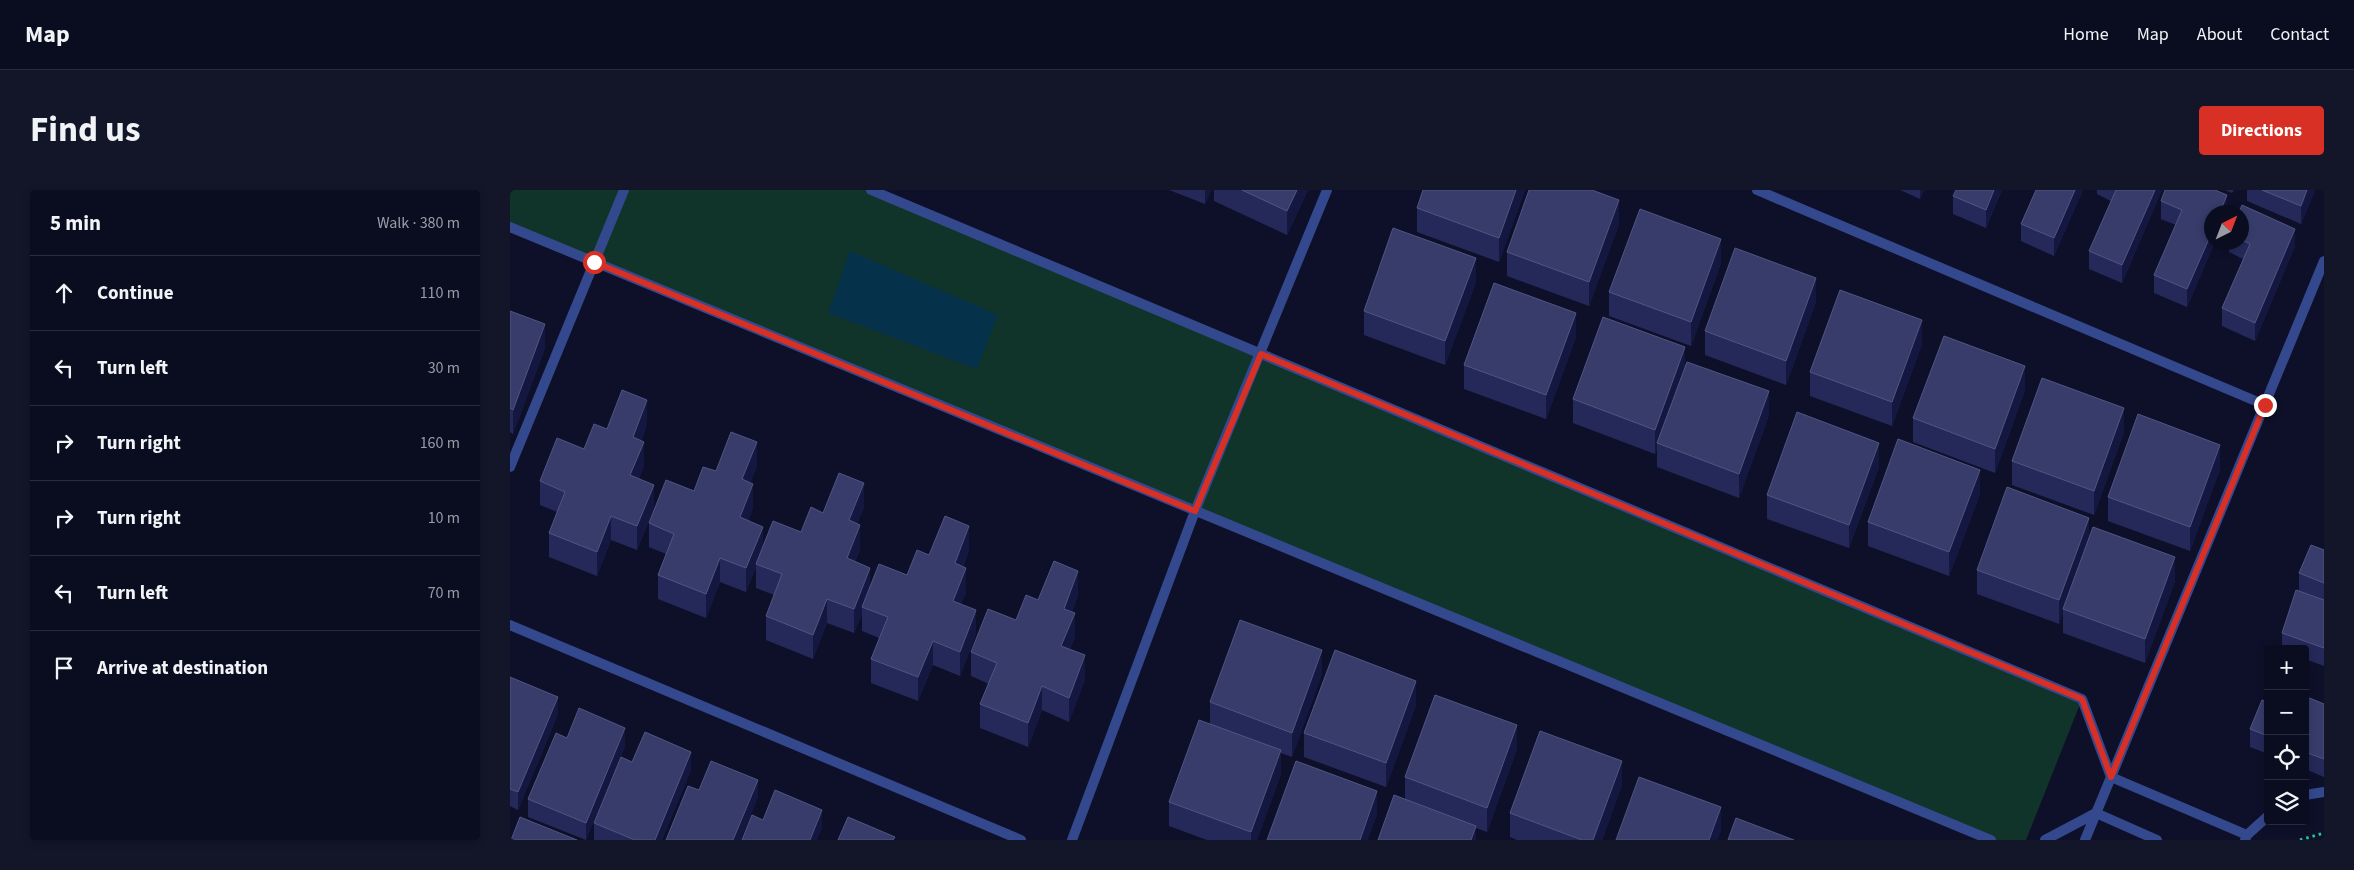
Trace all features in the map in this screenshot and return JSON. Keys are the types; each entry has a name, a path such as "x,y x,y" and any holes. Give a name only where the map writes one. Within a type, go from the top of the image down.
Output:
{"street":[{"path":"510,467 624,190"},
{"path":"871,190 2082,699 2111,777 2246,837 2264,820"},
{"path":"1072,840 1195,511 1327,190"},
{"path":"1757,190 2265,405"},
{"path":"510,228 1991,840"},
{"path":"2085,840 2324,261"},
{"path":"510,625 1021,840"},
{"path":"2309,794 2324,792"},
{"path":"2046,840 2096,813"},
{"path":"2096,813 2157,840"}],"path":[{"path":"2300,840 2324,833"}],"green space":[{"path":"510,190 871,190 2082,699 2026,840 1991,840 510,228"}],"water":[{"path":"850,251 998,315 977,369 828,313"}],"building":[{"path":"1242,190 1297,190 1287,211"},
{"path":"1423,190 1516,190 1499,238 1417,208"},
{"path":"1529,190 1592,190 1619,200 1589,282 1507,252"},
{"path":"1956,190 1994,190 1986,210 1953,196"},
{"path":"2036,190 2075,190 2054,238 2021,224"},
{"path":"2116,190 2155,190 2122,265 2089,251"},
{"path":"2165,190 2215,190 2227,195 2223,205 2204,205 2204,250 2187,289 2154,275 2182,210 2161,201"},
{"path":"2262,190 2307,190 2301,206"},
{"path":"2249,208 2295,229 2255,323 2222,308 2250,244"},
{"path":"1640,209 1721,239 1691,322 1609,292"},
{"path":"1393,228 1476,258 1445,341 1364,311"},
{"path":"1735,248 1816,278 1786,361 1705,331"},
{"path":"1494,283 1576,313 1546,395 1464,365"},
{"path":"1840,290 1922,320 1892,402 1810,372"},
{"path":"510,311 545,324 513,410 510,408"},
{"path":"1603,317 1685,347 1655,430 1573,399"},
{"path":"1944,336 2025,366 1995,449 1913,418"},
{"path":"1687,362 1769,391 1739,474 1657,443"},
{"path":"2042,378 2124,408 2094,491 2012,461"},
{"path":"622,390 647,400 633,437 644,442 630,475 654,485 637,526 611,516 597,552 549,533 565,492 540,481 557,438 584,449 594,424 607,429"},
{"path":"1797,412 1879,443 1849,525 1767,495"},
{"path":"2138,414 2220,445 2190,527 2108,497"},
{"path":"731,432 757,442 742,479 753,484 740,517 763,527 746,568 720,558 706,594 658,575 674,534 649,523 666,480 694,491 703,467 716,471"},
{"path":"1898,439 1980,470 1949,552 1868,522"},
{"path":"839,473 864,483 849,520 860,525 847,558 870,568 854,609 827,599 813,635 766,616 782,574 756,564 773,521 801,532 811,507 823,513"},
{"path":"2007,487 2089,518 2059,600 1977,570"},
{"path":"945,516 969,526 955,563 966,568 953,601 976,610 960,652 933,641 918,677 871,659 888,617 862,607 879,564 907,575 917,550 929,555"},
{"path":"2093,527 2175,557 2145,639 2063,609"},
{"path":"2311,545 2324,550 2324,583 2299,573"},
{"path":"1054,561 1078,571 1064,609 1075,613 1061,646 1085,655 1069,698 1042,686 1028,723 980,704 997,663 971,652 988,609 1016,620 1026,595 1038,600"},
{"path":"2296,590 2324,600 2324,648 2282,633"},
{"path":"1240,620 1322,650 1292,733 1210,702"},
{"path":"1335,650 1416,681 1386,763 1304,733"},
{"path":"510,677 558,697 518,792 510,789"},
{"path":"1435,695 1517,725 1487,808 1405,777"},
{"path":"2309,698 2324,704 2324,759 2309,753"},
{"path":"2262,700 2264,701 2264,734 2250,729"},
{"path":"579,708 625,728 586,823 528,799 556,733 567,738"},
{"path":"1199,720 1281,750 1251,832 1169,802"},
{"path":"1540,731 1622,761 1593,840 1582,840 1510,813"},
{"path":"645,732 691,752 655,840 635,840 594,823 621,757 632,762"},
{"path":"711,761 758,780 733,840 666,840 688,786 699,790"},
{"path":"1296,761 1377,791 1360,840 1267,840"},
{"path":"1639,777 1721,807 1709,840 1616,840"},
{"path":"775,790 822,810 810,840 742,840 752,815 763,820"},
{"path":"1394,795 1476,826 1471,840 1378,840"},
{"path":"520,817 577,840 511,840"},
{"path":"848,817 895,837 893,840 838,840"},
{"path":"1736,818 1794,840 1728,840"}],"route":[{"path":"594,262 1195,511 1261,354 2082,699 2111,777 2265,405"}]}
